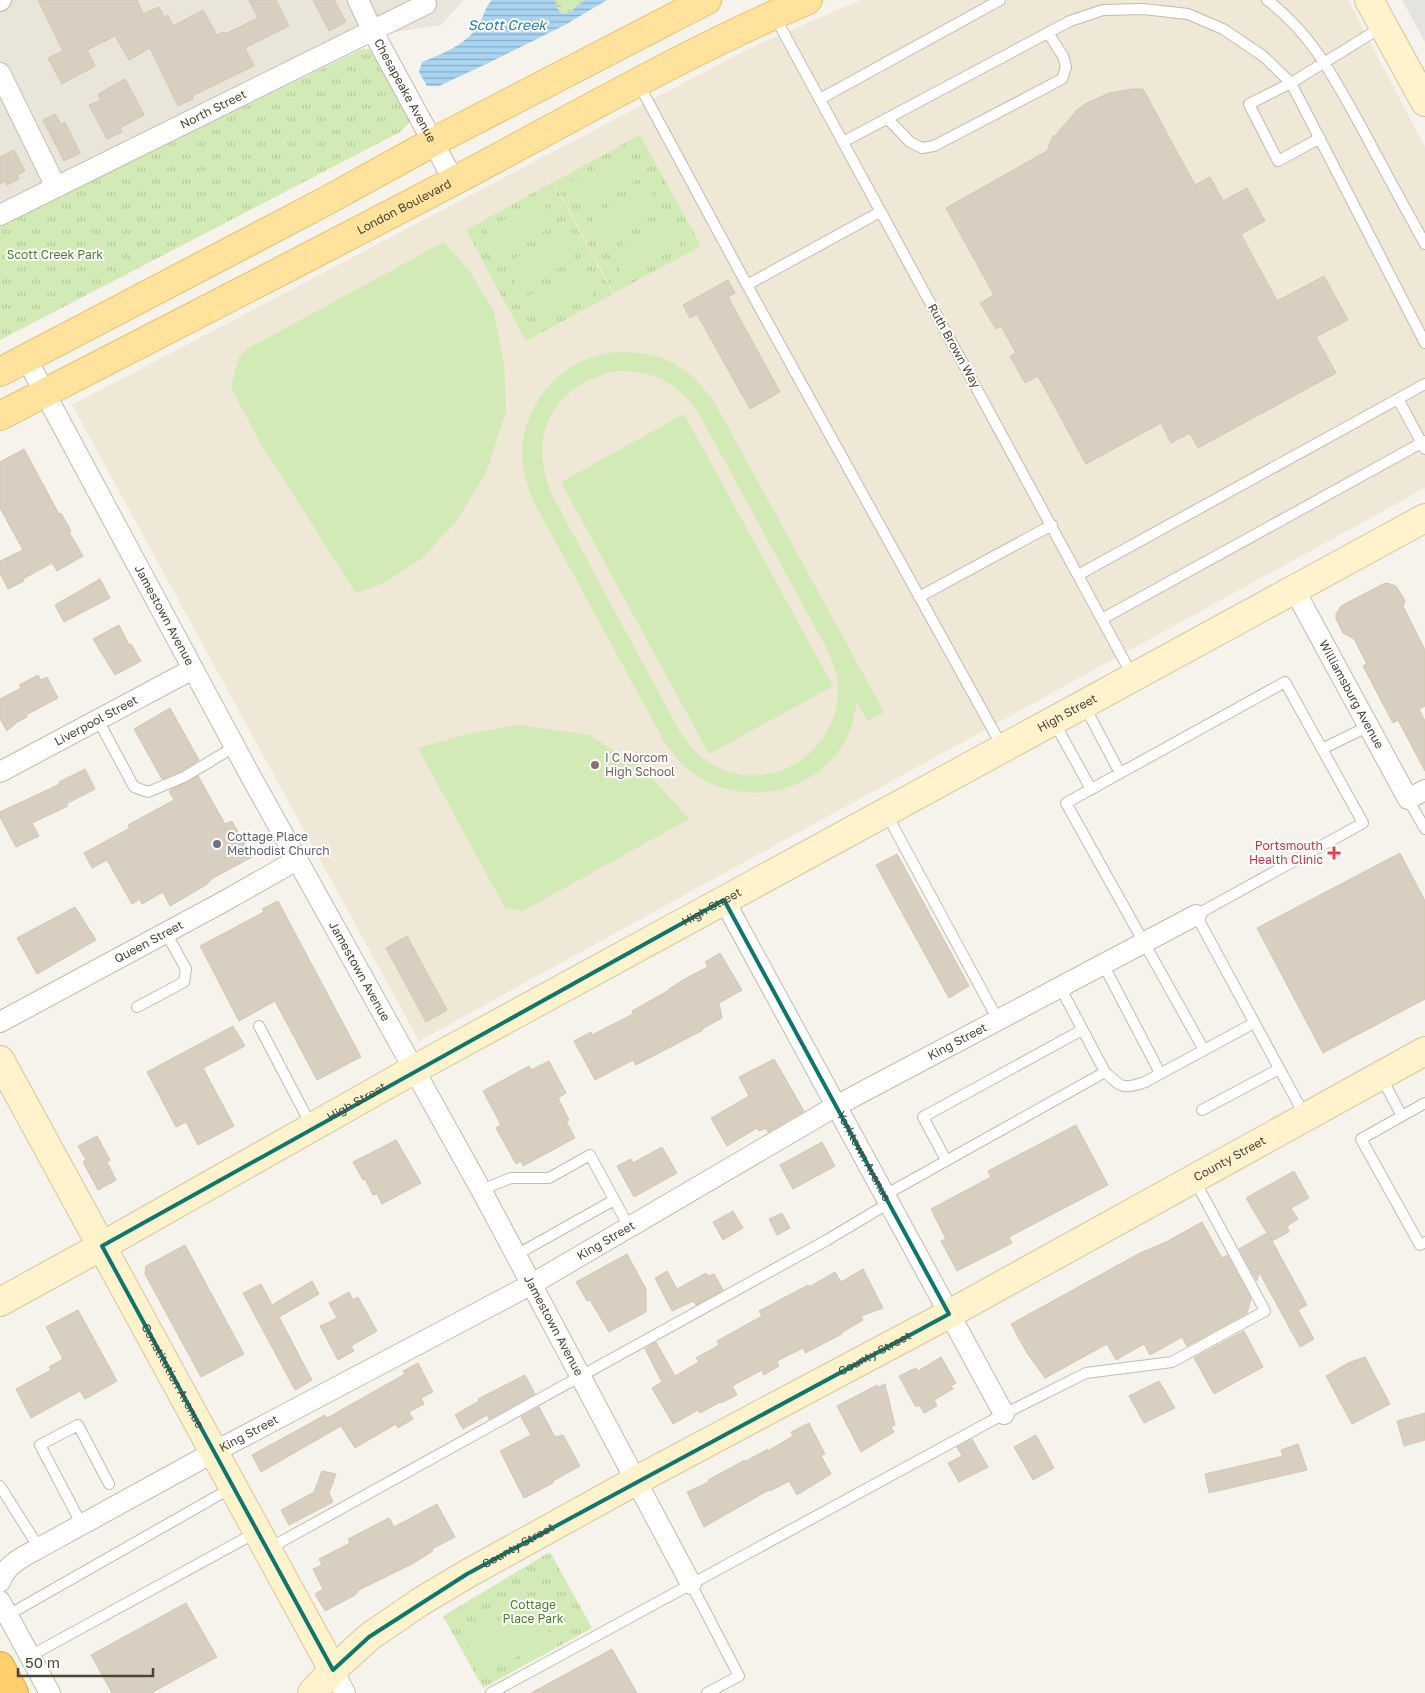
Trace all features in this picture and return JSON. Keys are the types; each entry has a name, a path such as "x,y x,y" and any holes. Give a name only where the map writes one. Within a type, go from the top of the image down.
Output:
{"highway":[{"path":"0,1666 14,1693"}],"main road":[{"path":"0,372 326,201 433,142 706,0"},
{"name":"London Boulevard","path":"0,416 454,181 638,83 774,14 808,0"}],"street":[{"name":"Chesapeake Avenue","path":"358,0 373,32 454,181"},
{"path":"1370,0 1425,102"},
{"name":"North Street","path":"0,215 373,32 426,4"},
{"path":"0,73 56,187"},
{"name":"Jamestown Avenue","path":"26,358 234,747 532,1284 691,1584"},
{"name":"High Street","path":"0,1302 413,1070 1425,518"},
{"name":"Williamsburg Avenue","path":"1294,589 1369,726 1417,795"},
{"name":"Liverpool Street","path":"0,772 193,669"},
{"name":"Queen Street","path":"0,1022 297,860"},
{"name":"Yorktown Avenue","path":"724,900 1004,1414"},
{"name":"King Street","path":"0,1582 3,1574 14,1562 82,1524 532,1284 836,1106 1196,915"},
{"name":"County Street","path":"312,1693 339,1682 368,1637 420,1602 467,1574 637,1480 949,1314 1425,1051"},
{"name":"Constitution Avenue","path":"0,1060 339,1682"},
{"path":"4,1608 50,1693"}],"lane":[{"path":"820,98 1000,0"},
{"path":"1267,0 1302,32 1325,62 1425,244"},
{"path":"843,142 1070,21 1104,10 1144,9 1188,14 1223,29 1263,56 1291,83 1425,343"},
{"name":"Ruth Brown Way","path":"774,14 1134,678"},
{"path":"1320,138 1278,161 1249,104 1291,83 1384,26"},
{"path":"887,118 910,142 922,148 934,146 1062,78 1066,67 1062,56 1048,33"},
{"path":"638,83 1003,749"},
{"path":"747,285 880,212"},
{"path":"1078,575 1425,384"},
{"path":"1102,619 1424,444 1398,399"},
{"path":"919,597 1052,525"},
{"path":"1204,1050 1066,803 1285,682 1363,823 1196,915 1305,1116"},
{"path":"1084,705 1120,773"},
{"path":"98,720 134,786 148,792 184,777 234,747"},
{"path":"1054,721 1091,789"},
{"path":"1322,749 1369,726"},
{"path":"1417,795 1425,829"},
{"path":"886,812 998,1020"},
{"path":"136,1007 184,982 186,969 166,933"},
{"path":"1103,964 1160,1073"},
{"path":"1060,987 1104,1072 1120,1086 1132,1086 1145,1082 1254,1023"},
{"path":"259,1026 312,1127"},
{"path":"946,1160 923,1117 1082,1030"},
{"path":"1202,1110 1279,1068"},
{"path":"30,1656 262,1540 581,1376 827,1240 946,1160 1104,1072"},
{"path":"1380,1075 1402,1116"},
{"path":"1425,1103 1361,1139 1420,1245 1425,1242"},
{"path":"481,1190 511,1178 549,1178 590,1155 629,1227"},
{"path":"491,1693 1004,1414 1086,1373 1172,1362 1265,1311 1194,1178"},
{"path":"516,1255 614,1200"},
{"path":"82,1524 40,1445 78,1425 109,1484"},
{"path":"0,1486 39,1548"},
{"path":"4,1608 233,1487"},
{"path":"691,1584 739,1676 707,1693"}],"highlighted area":[{"path":"724,900 949,1314 467,1574 369,1637 333,1670 102,1246"}],"shaded area":[{"path":"0,0 464,0 441,25 383,34 0,222"},
{"name":"I C Norcom High School","path":"861,0 1348,0 1425,147 1425,488 419,1041 72,405 754,46"},
{"path":"1402,0 1425,0 1425,42"}],"green space":[{"path":"555,0 585,0 570,12 562,14 555,5"},
{"name":"Scott Creek Park","path":"362,49 379,49 412,120 400,132 0,340 0,226"},
{"path":"640,135 701,246 614,293 554,182"},
{"path":"628,151 642,177 586,208 572,182"},
{"path":"553,182 613,294 526,341 466,230"},
{"path":"647,186 661,212 605,242 591,216"},
{"path":"542,199 556,225 500,255 486,229"},
{"path":"666,220 680,246 624,277 610,251"},
{"path":"561,233 575,259 519,290 505,264"},
{"path":"444,242 470,272 494,312 504,364 506,411 486,473 455,523 421,559 384,583 356,593 259,441 231,387 238,359 247,349"},
{"path":"580,268 594,294 538,324 524,298"},
{"path":"614,352 646,354 673,363 685,370 706,391 716,405 884,712 868,721 857,702 853,721 846,739 833,758 816,773 797,784 755,793 733,790 711,784 691,772 680,762 664,741 535,504 525,477 522,452 528,422 534,407 553,382 564,372 582,362","holes":["616,371 630,371 664,380 683,394 699,414 833,663 838,684 836,707 829,728 816,746 800,761 781,770 760,775 737,774 710,763 688,742 680,732 552,495 545,473 542,452 544,433 551,416 561,401 576,388 594,378"]},
{"path":"684,414 833,686 709,754 561,482"},
{"path":"518,725 590,735 645,770 689,819 523,911 505,908 418,748 472,733"},
{"name":"Cottage Place Park","path":"550,1552 592,1628 483,1688 443,1616"},
{"path":"533,1602 552,1637 484,1675 465,1639"}],"water":[{"name":"Scott Creek","path":"492,0 555,0 555,5 562,14 570,12 585,0 607,0 565,25 484,65 439,86 427,86 419,72 422,62 454,48 468,37 479,24"}],"building":[{"path":"38,0 137,0 143,14 159,7 164,17 168,15 173,26 203,10 217,35 224,32 225,34 258,18 249,0 276,0 289,26 245,48 254,66 192,96 193,99 178,106 150,48 129,60 115,36 87,50 95,66 62,84 48,58 63,51"},
{"path":"313,0 334,0 346,22 329,31"},
{"path":"125,79 144,115 120,128 122,132 107,139 89,105 101,100 98,94"},
{"path":"1143,89 1195,185 1210,177 1223,201 1247,188 1265,221 1241,234 1277,301 1324,276 1348,320 1316,337 1336,373 1198,448 1190,433 1171,443 1161,423 1086,464 1038,376 1025,383 1010,356 1016,353 1001,326 996,329 980,303 994,295 946,208 1047,151 1053,136 1077,110 1087,103 1109,93"},
{"path":"55,114 61,124 65,122 80,153 64,161 43,120"},
{"path":"14,150 25,171 17,175 19,179 7,185 5,181 0,184 0,157"},
{"path":"728,280 735,293 728,297 780,392 750,409 697,314 690,318 683,305"},
{"path":"24,449 59,514 61,513 71,531 69,532 83,556 57,571 52,563 8,589 0,573 0,561 23,550 0,508 0,462"},
{"path":"100,579 110,598 64,622 55,605"},
{"path":"1387,583 1396,586 1404,599 1403,606 1425,650 1425,706 1419,709 1425,721 1425,771 1398,720 1393,723 1363,666 1367,664 1354,639 1343,633 1336,619 1336,614 1341,606"},
{"path":"119,625 129,645 131,644 141,661 115,675 93,639"},
{"path":"38,675 41,680 47,677 58,698 26,715 27,717 7,731 0,719 0,699 21,688 19,685"},
{"path":"170,708 199,760 181,771 162,779 134,729"},
{"path":"85,769 95,789 66,804 68,806 32,823 39,836 16,847 0,817 0,812 60,784 59,782"},
{"name":"Cottage Place Methodist Church","path":"198,776 225,824 232,821 252,857 213,878 206,885 170,906 163,892 142,904 140,899 132,904 107,860 92,868 84,853 130,828 128,825 174,800 169,791"},
{"path":"1400,853 1425,901 1425,999 1323,1053 1257,928"},
{"path":"897,854 969,986 949,998 876,865"},
{"path":"278,901 361,1057 317,1080 275,1001 239,1021 200,946 264,912 262,909"},
{"path":"75,907 96,940 37,974 17,938"},
{"path":"407,936 447,1010 426,1022 386,948"},
{"path":"720,953 742,990 719,1003 722,1018 636,1065 633,1060 595,1080 574,1041 591,1032 592,1035 633,1014 632,1011 708,967 705,962"},
{"path":"233,1026 245,1046 203,1068 234,1126 198,1145 186,1122 176,1127 147,1072"},
{"path":"774,1059 804,1111 768,1132 766,1128 759,1131 757,1128 727,1146 711,1118 749,1096 739,1077"},
{"path":"549,1061 566,1093 558,1098 569,1120 566,1121 575,1138 523,1166 521,1161 516,1164 496,1128 501,1125 483,1091 529,1066 531,1070"},
{"path":"1076,1125 1108,1185 1009,1237 1012,1243 957,1271 941,1241 946,1239 931,1209 991,1177 988,1171"},
{"path":"97,1136 110,1160 107,1162 116,1180 98,1190 83,1162 86,1160 78,1146"},
{"path":"396,1140 421,1183 382,1204 377,1194 373,1195 353,1162"},
{"path":"822,1142 835,1166 793,1189 780,1165"},
{"path":"662,1147 677,1173 634,1197 617,1166 631,1159 633,1163"},
{"path":"1294,1171 1309,1198 1291,1208 1298,1219 1287,1226 1289,1232 1272,1241 1307,1305 1298,1310 1314,1339 1300,1347 1259,1272 1257,1281 1239,1249 1267,1233 1246,1198"},
{"path":"733,1211 743,1228 723,1240 713,1222"},
{"path":"782,1213 790,1228 777,1235 769,1219"},
{"path":"1202,1222 1222,1258 1227,1255 1251,1299 1247,1313 1187,1346 1182,1337 1150,1355 1144,1344 1116,1360 1107,1344 1045,1378 1027,1353 1011,1324 1140,1253 1166,1242"},
{"path":"185,1245 244,1354 201,1377 145,1274 146,1266"},
{"path":"627,1254 646,1289 646,1312 609,1332 590,1300 587,1301 576,1282"},
{"path":"863,1269 883,1308 861,1316 863,1320 842,1334 805,1353 803,1348 777,1361 779,1366 764,1375 762,1370 732,1386 737,1395 700,1413 698,1410 673,1424 652,1388 662,1382 645,1349 656,1342 675,1376 699,1362 696,1358 719,1345 717,1341 762,1316 759,1311 835,1272 841,1282"},
{"path":"667,1271 677,1289 706,1273 708,1276 714,1274 723,1290 696,1305 693,1301 672,1311 655,1278"},
{"path":"312,1281 319,1294 279,1317 312,1380 295,1390 243,1293 261,1284 272,1305"},
{"path":"349,1292 353,1300 358,1297 377,1331 351,1346 354,1351 338,1360 320,1326 337,1318 329,1303"},
{"path":"78,1310 117,1381 85,1399 80,1391 31,1418 16,1389 51,1370 49,1367 63,1359 46,1327"},
{"path":"1244,1331 1263,1367 1214,1394 1194,1358"},
{"path":"941,1357 956,1383 951,1386 953,1389 934,1400 937,1406 924,1413 920,1406 915,1406 899,1376 916,1368 918,1371"},
{"path":"1365,1357 1390,1404 1352,1424 1326,1376 1348,1363"},
{"path":"418,1363 433,1392 421,1398 424,1404 409,1412 413,1419 398,1428 396,1424 355,1448 341,1426 261,1472 252,1455 325,1415 327,1418 405,1374 403,1371"},
{"path":"525,1375 535,1394 489,1419 487,1415 463,1429 455,1415 479,1401 478,1399"},
{"path":"1159,1381 1175,1408 1144,1423 1129,1396"},
{"path":"885,1384 895,1425 891,1427 894,1432 861,1452 837,1406 877,1385 878,1387"},
{"path":"539,1407 555,1437 563,1435 580,1466 524,1498 500,1451 531,1435 521,1417"},
{"path":"1425,1413 1425,1440 1404,1446 1397,1421"},
{"path":"809,1423 825,1454 821,1456 831,1474 797,1495 789,1481 769,1490 704,1527 687,1492 709,1482 708,1480 745,1460 768,1449 768,1451 793,1436 791,1432"},
{"path":"1036,1435 1054,1468 1033,1480 1014,1447"},
{"path":"972,1439 988,1467 959,1482 948,1463 962,1456 957,1447"},
{"path":"1298,1444 1307,1470 1209,1493 1205,1474 1283,1456 1281,1450"},
{"path":"322,1471 336,1474 329,1493 333,1502 289,1525 281,1510 314,1492"},
{"path":"437,1504 455,1537 432,1549 433,1551 412,1564 359,1590 355,1595 325,1611 315,1594 323,1589 313,1569 322,1565 319,1559 350,1543 348,1539 389,1518 394,1527"},
{"path":"186,1603 217,1657 151,1693 112,1693 91,1655"},
{"path":"612,1649 637,1693 531,1693"}],"place":[{"name":"I C Norcom High School","path":"595,765"},
{"name":"Cottage Place Methodist Church","path":"217,844"},
{"name":"Portsmouth Health Clinic","path":"1334,853"}]}
